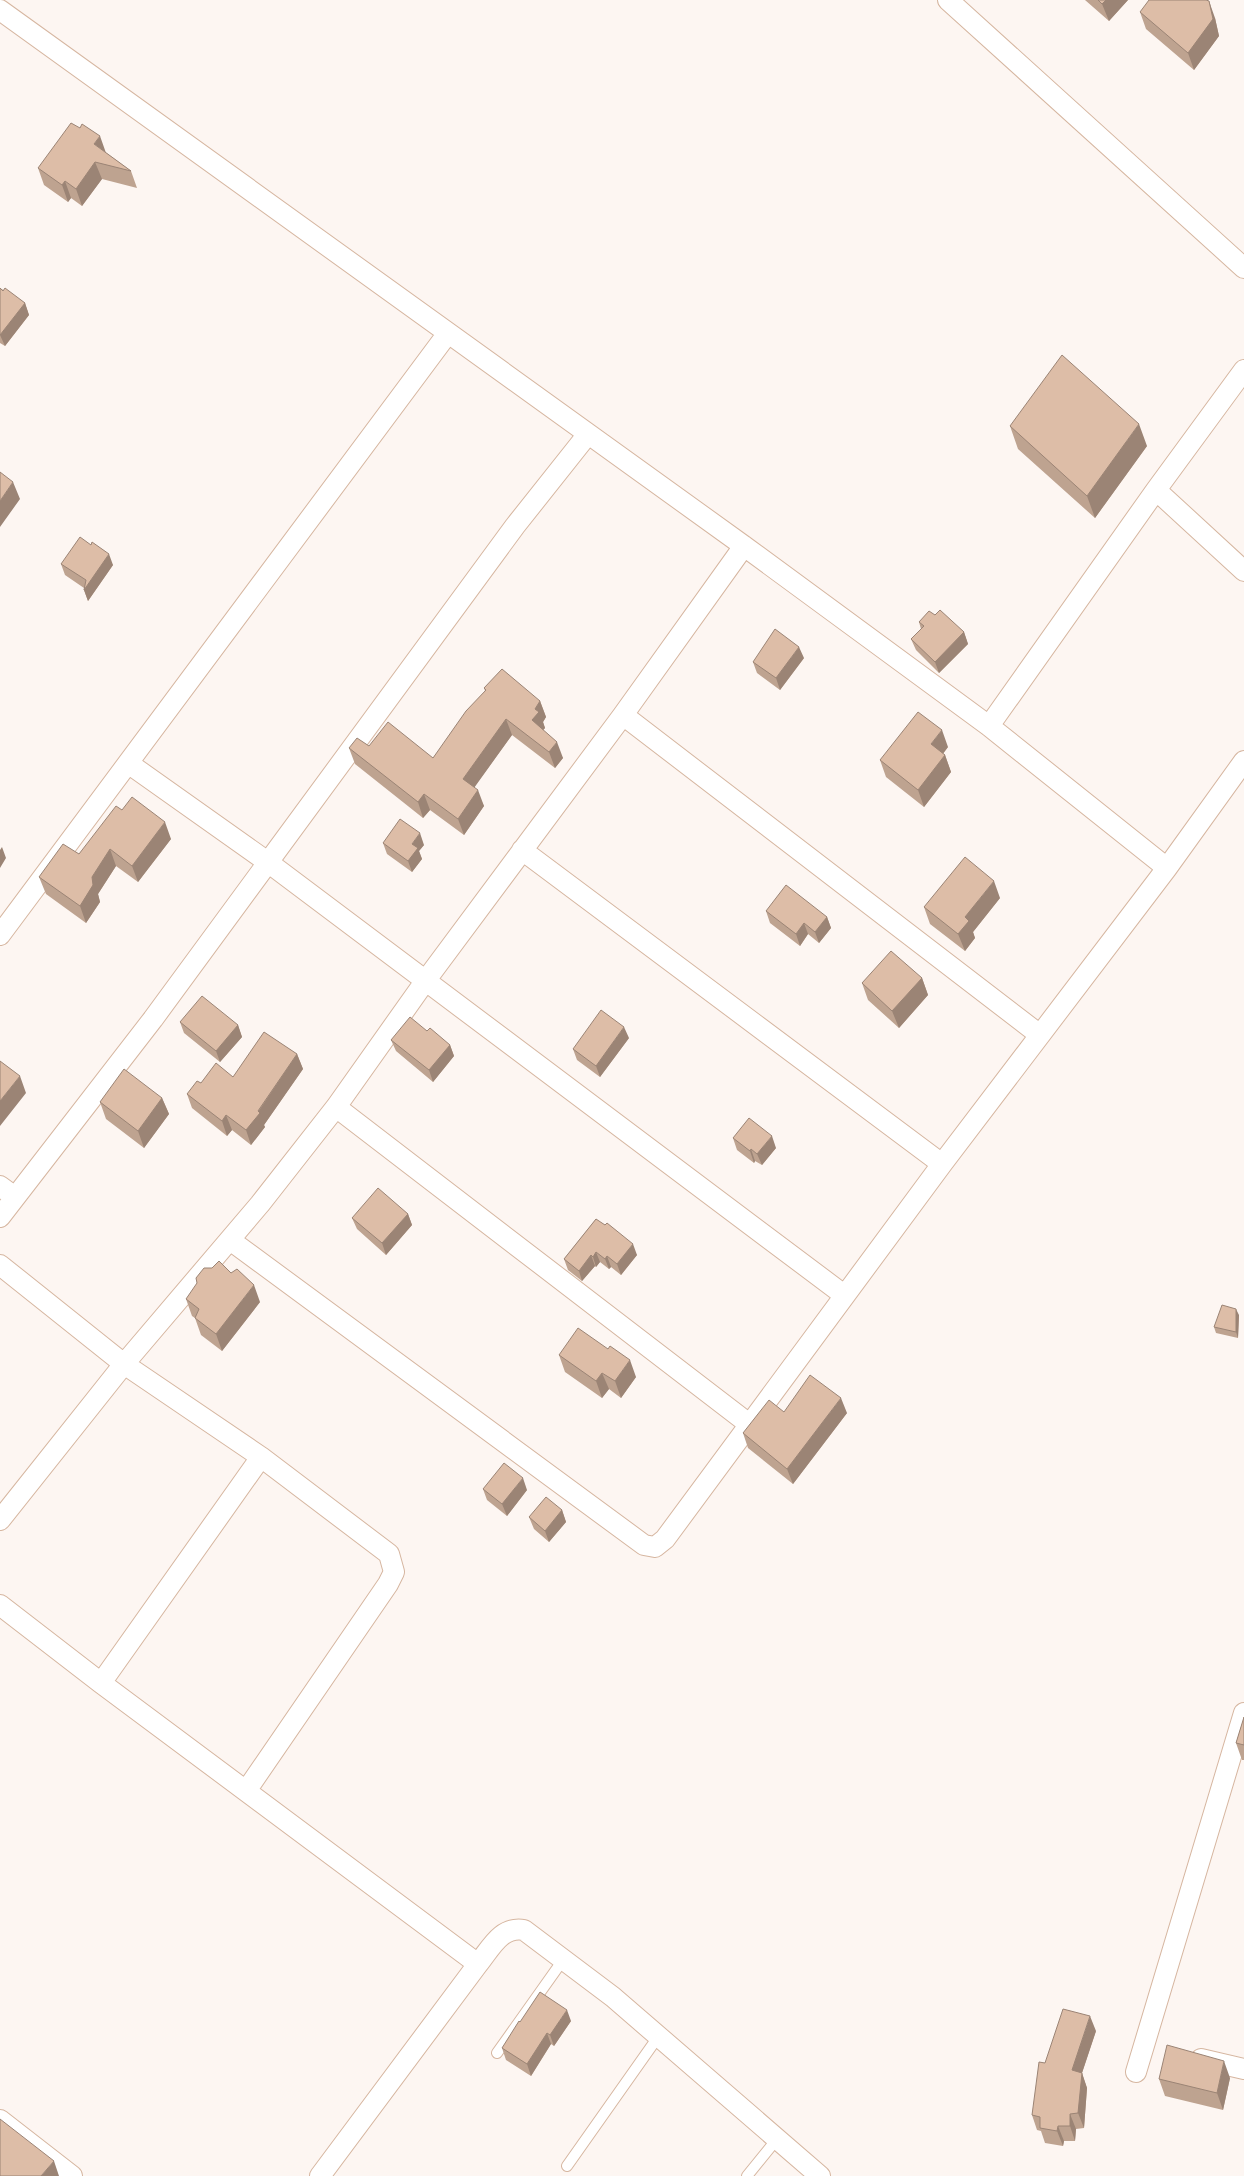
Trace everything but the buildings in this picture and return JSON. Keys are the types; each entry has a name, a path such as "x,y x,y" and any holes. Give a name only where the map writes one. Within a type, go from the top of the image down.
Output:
{"street":[{"path":"948,0 1244,268"},
{"path":"0,10 744,546 989,726 1167,868"},
{"path":"0,935 448,333"},
{"path":"989,726 1156,490 1244,370"},
{"path":"0,1217 8,1191 153,1020 515,526 588,434"},
{"path":"1156,490 1244,571"},
{"path":"0,1520 124,1364 230,1240 336,1107 426,980 623,715 744,546"},
{"path":"623,715 1040,1035"},
{"path":"230,1240 644,1545 655,1547 665,1539 942,1164 1167,868 1244,761"},
{"path":"128,763 269,863 844,1295"},
{"path":"522,850 942,1164"},
{"path":"336,1107 749,1424"},
{"path":"0,1265 124,1364 260,1457 389,1554 394,1572 388,1584 246,1791"},
{"path":"101,1683 260,1457"},
{"path":"0,1605 101,1683 478,1964"},
{"path":"1136,2072 1244,1713"},
{"path":"320,2176 478,1964 502,1934 515,1928 524,1930 613,1997 820,2176"},
{"path":"1194,2057 1244,2070"},
{"path":"0,2120 72,2176"}],"lane":[{"path":"497,2053 563,1960"},
{"path":"567,2166 658,2037"},
{"path":"747,2176 777,2139"}]}
